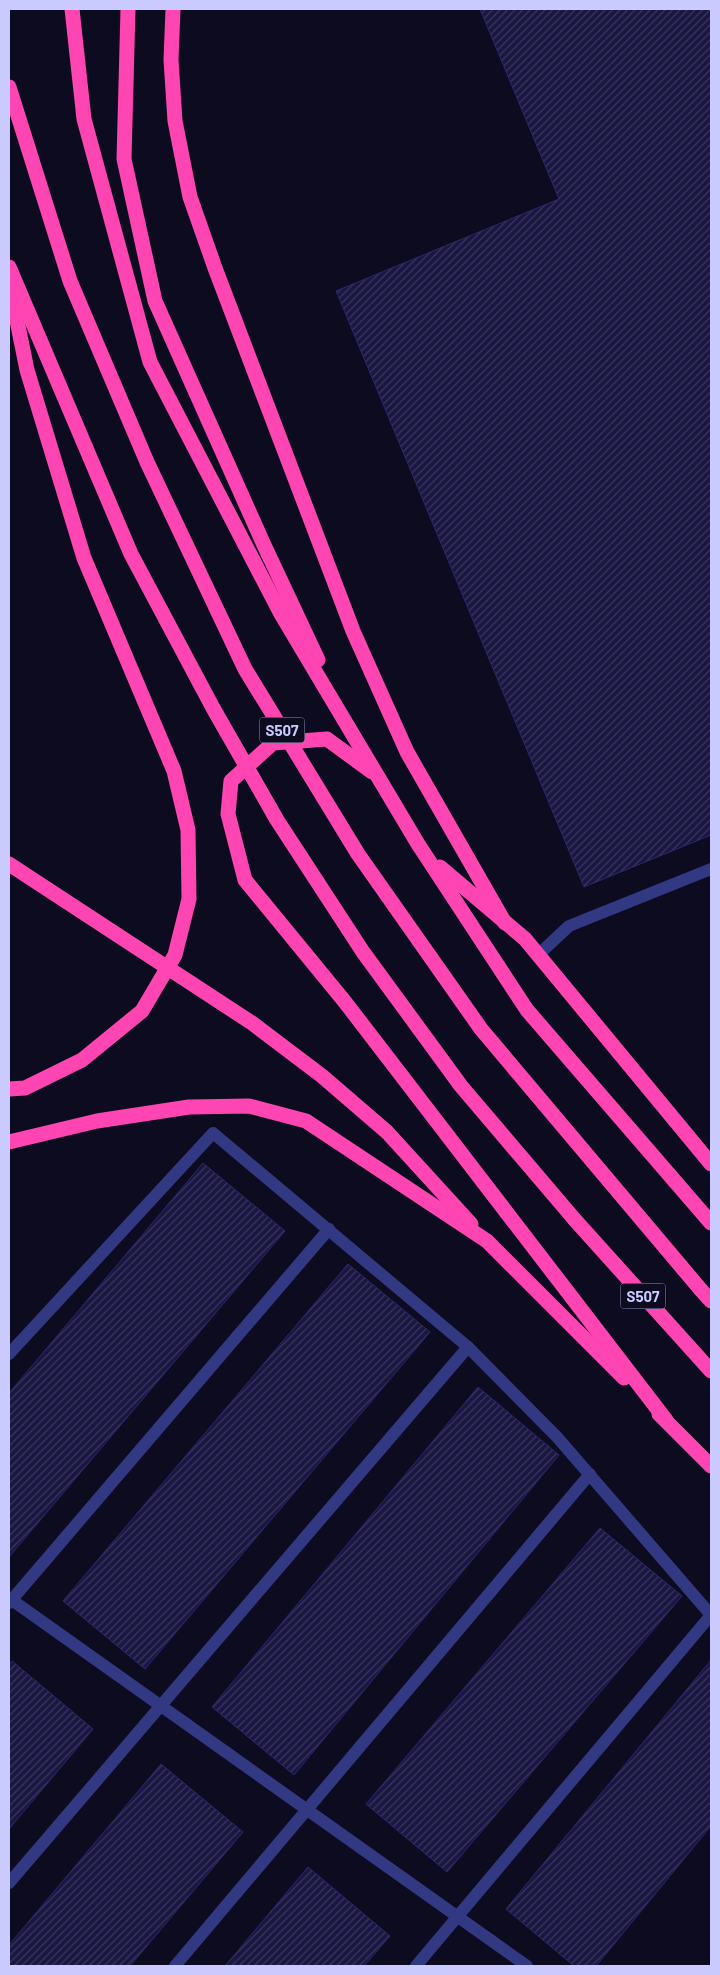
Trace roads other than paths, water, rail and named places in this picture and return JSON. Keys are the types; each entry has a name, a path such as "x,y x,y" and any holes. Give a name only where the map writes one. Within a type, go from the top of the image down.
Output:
{"highway":[{"path":"72,9 84,119 150,362 281,614 425,855 527,1010 711,1223"},
{"path":"128,9 124,158 155,301 260,536 355,738"},
{"path":"174,9 171,60 175,120 190,198 215,268 353,631 407,752 504,923"},
{"name":"S507","path":"9,87 70,281 147,462 246,669 358,854 481,1029 711,1302"},
{"name":"S507","path":"9,267 131,554 213,708 277,820 363,952 461,1086 575,1220 711,1371"},
{"path":"9,280 27,370 84,558 174,771 188,830 189,899 175,955 142,1011 82,1060 25,1088 9,1090"},
{"path":"378,776 327,739 273,742 231,781 228,814 246,880 345,1002 666,1420"},
{"path":"425,855 524,939 711,1164"},
{"path":"9,864 252,1023 322,1076 387,1132 487,1241 711,1466"},
{"path":"9,1142 97,1121 189,1108 249,1106 306,1121 487,1241"}],"lane":[{"path":"538,955 569,926 711,868"},
{"path":"9,1354 213,1133 468,1347 557,1437 711,1615 416,1966"},
{"path":"329,1229 10,1600 527,1966"},
{"path":"9,1884 468,1347"},
{"path":"175,1966 590,1474"}]}
